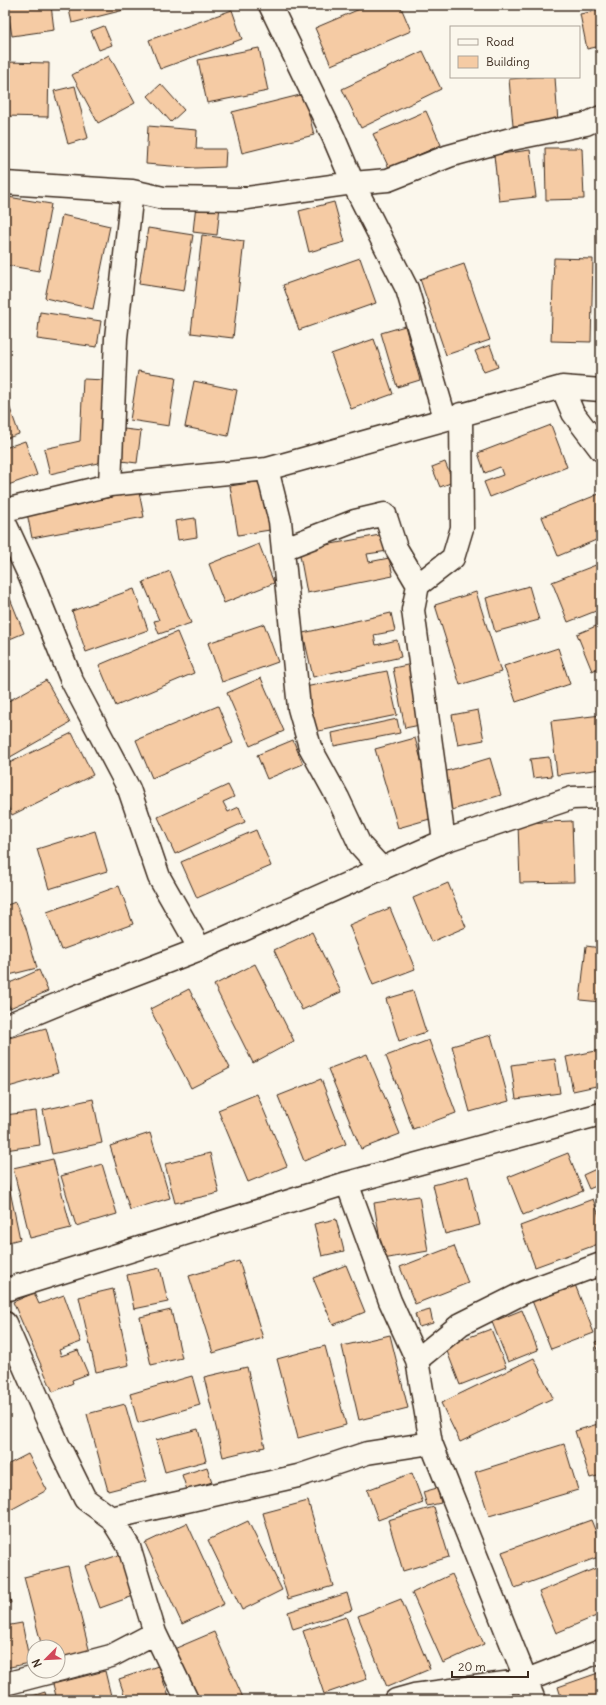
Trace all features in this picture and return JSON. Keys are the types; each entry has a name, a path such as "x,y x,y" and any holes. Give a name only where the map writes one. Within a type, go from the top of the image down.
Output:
{"street":[{"path":"270,5 334,136 353,183 407,289 453,416 462,528 453,558 418,585 413,610 444,841"},
{"path":"5,183 132,191 163,198 240,199 353,183 388,180 449,156 507,140 586,124 601,117"},
{"path":"110,485 116,338 132,191"},
{"path":"562,387 573,413 601,450"},
{"path":"5,510 110,485 267,469 453,416 562,387 601,390"},
{"path":"267,469 280,521 299,708 310,747 338,798 360,845 382,869"},
{"path":"283,549 355,521 385,514 396,548 418,585"},
{"path":"5,523 30,577 72,681 129,790 159,877 200,949"},
{"path":"5,1026 75,997 200,949 444,841 572,798 601,797"},
{"path":"5,1290 347,1183 601,1114"},
{"path":"347,1183 390,1301 416,1360 431,1443 534,1700"},
{"path":"416,1360 461,1324 525,1292 601,1264"},
{"path":"5,1323 58,1444 85,1499 111,1518 129,1547 156,1633 187,1700"},
{"path":"111,1518 298,1476 367,1453 431,1443"},
{"path":"66,1668 111,1656 156,1633"},
{"path":"396,1700 414,1695 527,1680 601,1651"},
{"path":"5,1684 26,1679"}],"building":[{"path":"7,5 51,5 54,30 12,36"},
{"path":"68,5 122,5 124,10 72,23"},
{"path":"369,5 400,5 411,31 331,65 315,28"},
{"path":"232,10 242,39 160,69 149,40"},
{"path":"601,10 601,46 587,49 580,14"},
{"path":"104,26 112,45 99,50 91,31"},
{"path":"259,48 268,91 207,103 198,60"},
{"path":"423,51 441,89 361,128 342,89"},
{"path":"109,55 135,103 98,123 72,75"},
{"path":"6,62 49,63 48,117 5,116"},
{"path":"555,78 558,123 513,126 509,79"},
{"path":"161,84 184,110 171,122 148,96"},
{"path":"75,86 88,138 68,144 54,91"},
{"path":"304,94 314,135 242,153 232,112"},
{"path":"426,111 441,145 389,168 373,134"},
{"path":"148,126 197,130 196,149 226,149 225,167 195,168 146,164"},
{"path":"545,148 582,148 584,199 546,200"},
{"path":"530,150 536,197 499,201 494,155"},
{"path":"8,197 51,204 39,271 5,265 5,214"},
{"path":"334,202 345,242 309,252 299,211"},
{"path":"196,204 220,206 217,235 193,232"},
{"path":"62,215 110,226 93,309 45,298"},
{"path":"148,228 193,235 184,291 139,284"},
{"path":"202,235 244,241 233,338 191,333"},
{"path":"360,258 376,303 299,330 283,285"},
{"path":"554,258 593,259 591,342 551,341"},
{"path":"464,264 490,340 446,355 420,279"},
{"path":"40,312 101,321 97,347 37,339"},
{"path":"405,326 420,380 397,387 381,333"},
{"path":"374,339 393,394 351,409 331,354"},
{"path":"490,345 498,367 484,372 475,351"},
{"path":"138,371 176,377 169,426 130,420"},
{"path":"83,379 106,380 102,462 50,474 44,449 80,441"},
{"path":"194,381 237,390 228,436 185,427"},
{"path":"7,400 19,434 5,439 5,401"},
{"path":"551,425 567,467 490,497 484,482 503,475 500,467 485,473 478,453"},
{"path":"124,429 141,431 137,463 121,461"},
{"path":"25,441 37,475 5,486 5,448"},
{"path":"445,462 453,482 440,487 432,467"},
{"path":"262,481 270,530 238,535 230,486"},
{"path":"139,492 144,517 32,538 27,513"},
{"path":"599,494 601,499 601,538 558,556 542,517"},
{"path":"195,518 197,537 178,540 175,521"},
{"path":"385,534 388,551 367,554 369,562 389,558 393,576 307,593 299,550"},
{"path":"259,544 274,583 224,603 209,564"},
{"path":"601,563 601,609 568,622 552,582"},
{"path":"170,571 191,623 159,634 154,621 159,620 143,582"},
{"path":"5,586 24,633 5,641"},
{"path":"529,586 539,620 495,632 486,598"},
{"path":"134,589 148,630 86,652 72,611"},
{"path":"476,592 501,672 460,685 435,605"},
{"path":"391,613 395,631 374,635 376,645 397,640 401,657 313,677 303,633"},
{"path":"264,624 278,662 222,682 208,643"},
{"path":"601,624 601,667 592,671 577,634"},
{"path":"177,632 194,673 116,706 99,665"},
{"path":"558,648 570,684 516,702 504,666"},
{"path":"412,664 425,724 405,728 393,668"},
{"path":"387,671 397,715 314,732 305,687"},
{"path":"261,678 284,731 250,746 227,693"},
{"path":"46,680 70,723 5,760 5,703"},
{"path":"218,706 233,743 152,778 136,740"},
{"path":"478,710 484,740 458,745 452,715"},
{"path":"601,715 601,769 557,775 551,721"},
{"path":"397,719 400,733 334,746 332,733"},
{"path":"72,733 93,775 12,815 5,801 5,765"},
{"path":"415,738 437,817 398,828 375,749"},
{"path":"293,740 303,764 267,779 257,755"},
{"path":"549,757 552,776 533,778 530,759"},
{"path":"490,758 501,795 449,811 437,774"},
{"path":"228,785 234,797 223,802 228,812 239,807 245,822 175,854 158,817"},
{"path":"572,821 574,882 520,883 518,823"},
{"path":"256,830 271,866 197,898 181,862"},
{"path":"95,831 107,871 49,889 37,849"},
{"path":"448,883 466,927 431,942 413,898"},
{"path":"119,886 133,924 61,950 47,912"},
{"path":"15,902 26,928 37,968 5,976 5,906"},
{"path":"390,908 415,969 373,985 349,925"},
{"path":"312,932 341,992 302,1010 274,950"},
{"path":"586,946 601,948 601,1002 580,1000"},
{"path":"255,964 294,1041 253,1063 214,985"},
{"path":"39,970 48,991 10,1008 5,997 5,985"},
{"path":"189,989 230,1068 191,1088 150,1009"},
{"path":"413,991 426,1032 399,1041 386,999"},
{"path":"46,1028 58,1073 5,1088 5,1039"},
{"path":"491,1035 509,1101 470,1112 452,1046"},
{"path":"429,1040 456,1113 413,1129 386,1056"},
{"path":"601,1050 601,1085 573,1091 566,1057"},
{"path":"367,1054 400,1134 361,1149 328,1069"},
{"path":"555,1059 560,1093 516,1099 511,1065"},
{"path":"321,1079 346,1144 304,1161 278,1096"},
{"path":"257,1094 287,1166 248,1182 218,1110"},
{"path":"93,1099 102,1143 52,1154 43,1110"},
{"path":"36,1111 40,1145 5,1150 5,1115"},
{"path":"150,1133 170,1198 130,1210 110,1146"},
{"path":"210,1153 219,1193 175,1203 165,1164"},
{"path":"568,1153 583,1191 523,1215 508,1177"},
{"path":"53,1159 71,1228 30,1238 13,1168"},
{"path":"102,1164 117,1214 76,1226 61,1176"},
{"path":"5,1167 20,1239 5,1243"},
{"path":"596,1169 601,1184 589,1189 583,1175"},
{"path":"468,1176 480,1225 445,1234 433,1185"},
{"path":"419,1196 428,1251 383,1259 374,1203"},
{"path":"593,1199 601,1221 601,1243 535,1267 520,1226"},
{"path":"336,1219 344,1251 322,1256 314,1224"},
{"path":"454,1246 468,1283 415,1304 400,1267"},
{"path":"239,1261 263,1338 213,1353 189,1276"},
{"path":"346,1265 365,1312 333,1325 313,1278"},
{"path":"160,1268 168,1302 134,1309 127,1275"},
{"path":"601,1277 601,1289 597,1279"},
{"path":"574,1282 594,1333 551,1349 531,1298"},
{"path":"113,1289 129,1365 96,1372 79,1297"},
{"path":"34,1293 39,1304 64,1295 81,1342 59,1350 61,1356 78,1350 88,1374 72,1380 73,1383 53,1392 13,1302"},
{"path":"171,1310 182,1358 151,1365 140,1317"},
{"path":"430,1310 433,1323 419,1327 415,1314"},
{"path":"522,1310 538,1350 508,1362 492,1322"},
{"path":"491,1329 506,1367 460,1385 445,1346"},
{"path":"390,1335 408,1408 359,1420 342,1346"},
{"path":"601,1340 601,1358 595,1342"},
{"path":"325,1346 346,1425 298,1438 277,1359"},
{"path":"534,1358 553,1398 460,1442 441,1403"},
{"path":"5,1363 13,1382 5,1386"},
{"path":"247,1367 265,1447 223,1457 204,1377"},
{"path":"192,1376 200,1405 138,1423 130,1394"},
{"path":"125,1404 147,1481 108,1491 87,1414"},
{"path":"601,1423 601,1475 590,1478 575,1431"},
{"path":"198,1429 206,1461 165,1472 156,1440"},
{"path":"564,1444 578,1490 489,1516 475,1472"},
{"path":"28,1454 47,1490 5,1513 5,1466"},
{"path":"207,1467 212,1482 187,1490 182,1475"},
{"path":"412,1473 423,1503 378,1520 367,1490"},
{"path":"437,1488 441,1503 427,1506 423,1492"},
{"path":"308,1501 333,1586 288,1599 263,1513"},
{"path":"434,1507 449,1557 403,1571 388,1520"},
{"path":"591,1520 598,1537 601,1536 601,1556 515,1588 502,1552"},
{"path":"248,1521 282,1590 242,1610 208,1540"},
{"path":"187,1523 224,1604 182,1624 145,1543"},
{"path":"125,1553 139,1594 100,1608 85,1566"},
{"path":"68,1566 90,1653 66,1659 66,1639 40,1639 24,1577"},
{"path":"601,1566 601,1614 556,1633 539,1592"},
{"path":"452,1574 484,1644 443,1663 412,1593"},
{"path":"5,1577 11,1603 5,1604"},
{"path":"347,1593 352,1610 293,1629 288,1612"},
{"path":"401,1599 430,1669 387,1687 358,1616"},
{"path":"346,1617 367,1679 324,1694 303,1631"},
{"path":"22,1623 26,1643 26,1664 5,1668 5,1626"},
{"path":"214,1632 244,1700 195,1700 174,1649"},
{"path":"158,1666 170,1700 126,1700 119,1679"},
{"path":"105,1671 112,1700 57,1700 53,1684"},
{"path":"601,1672 601,1700 562,1700 558,1687"},
{"path":"45,1692 47,1700 20,1700"}]}
